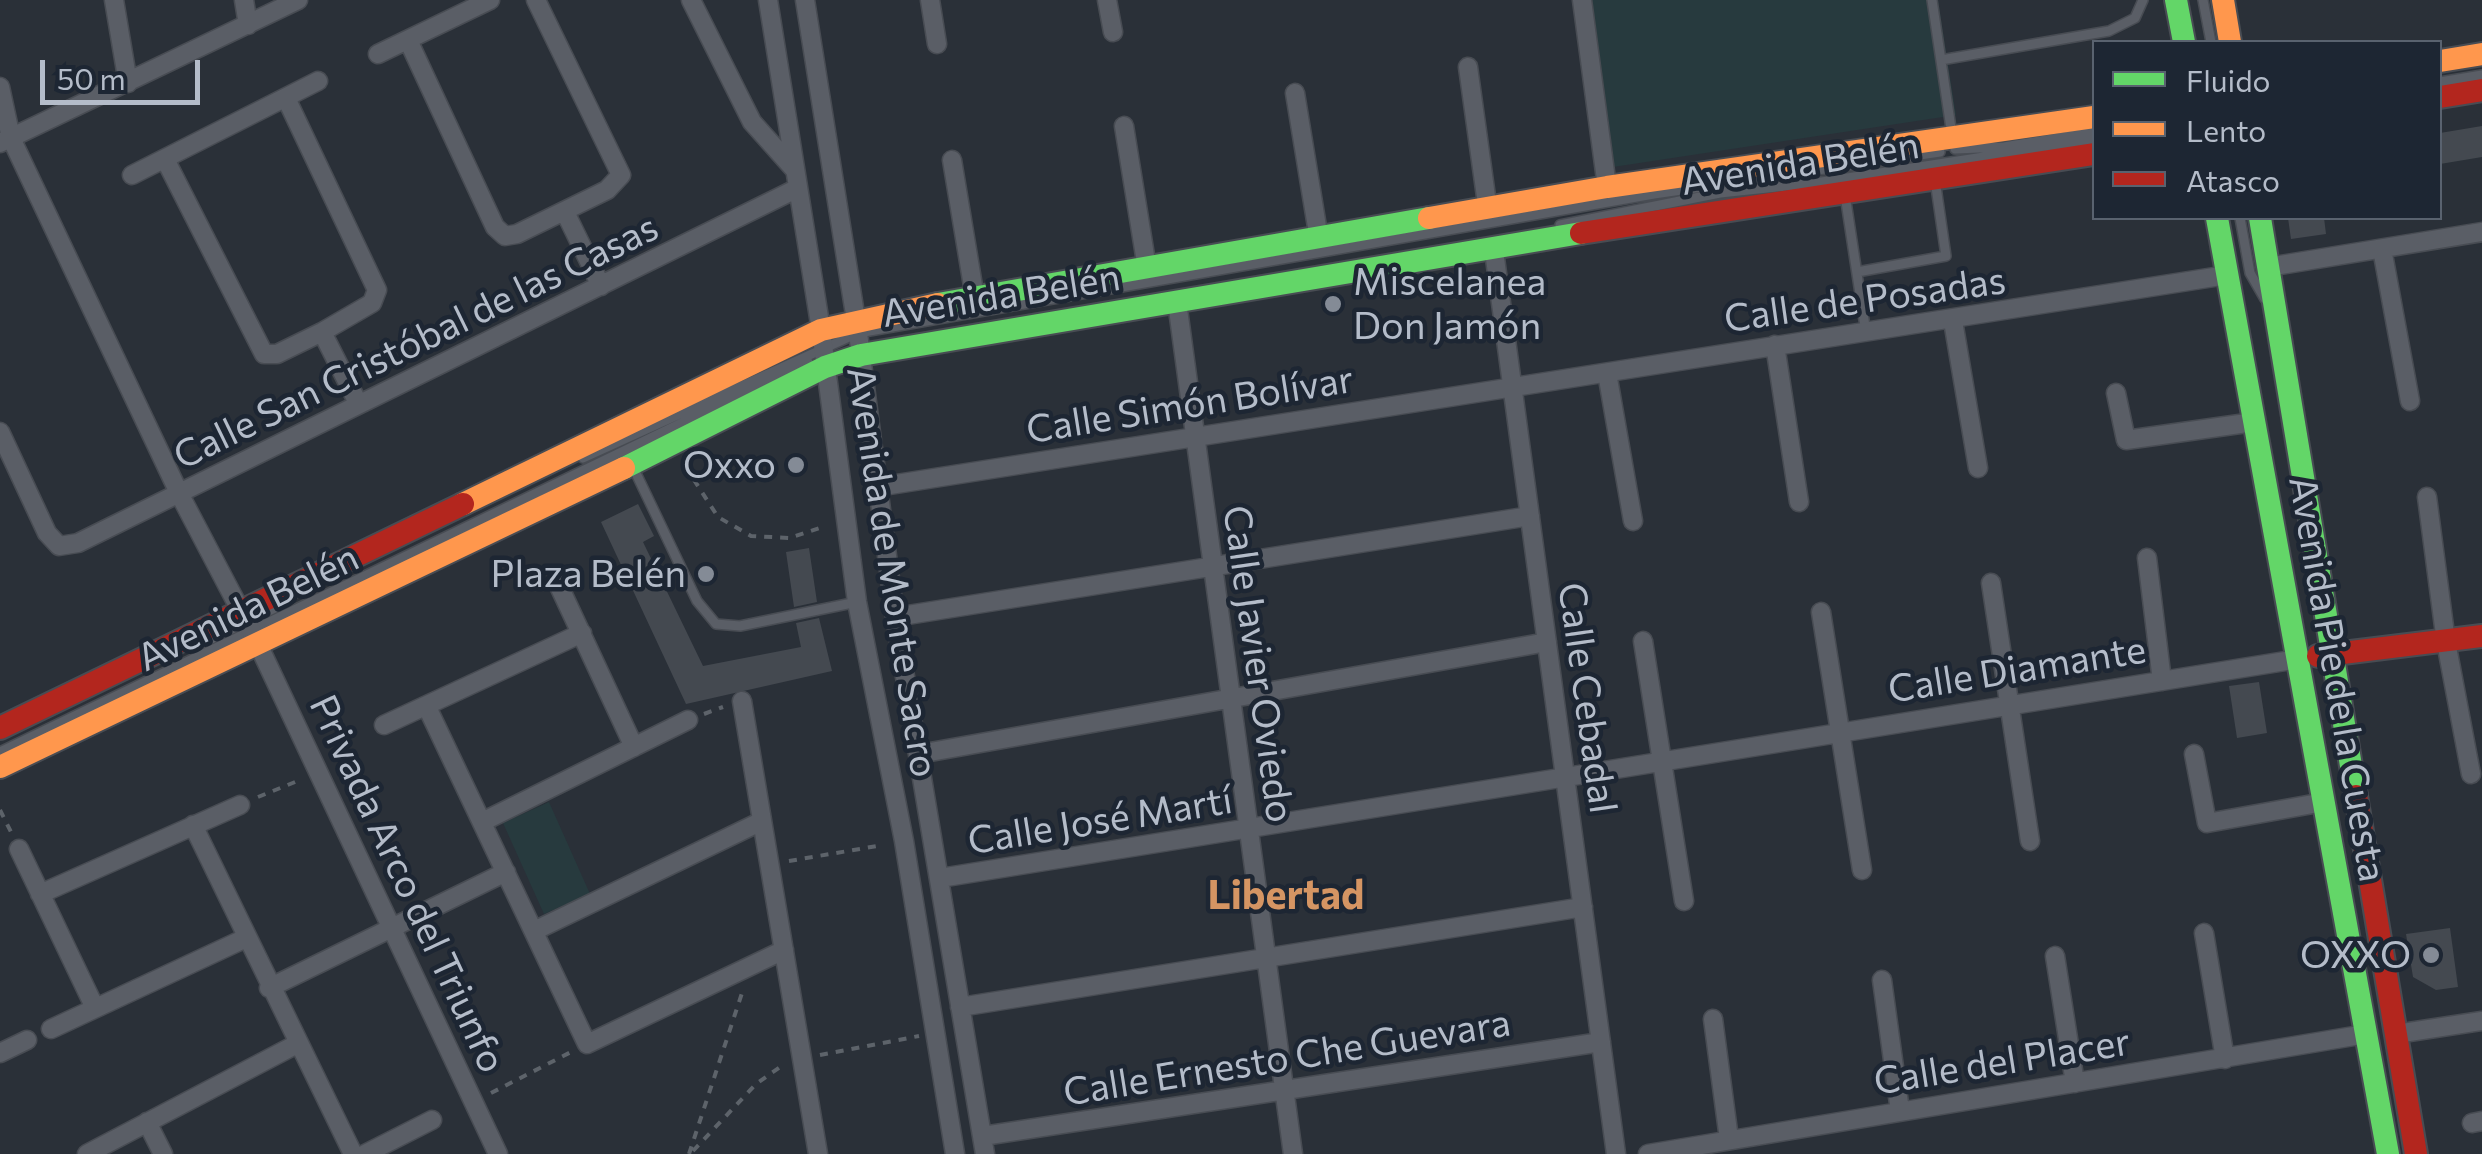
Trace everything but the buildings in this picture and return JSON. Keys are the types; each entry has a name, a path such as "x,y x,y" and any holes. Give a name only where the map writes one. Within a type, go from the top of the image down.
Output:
{"main road":[{"path":"2176,0 2184,40"},
{"path":"2223,0 2230,40"},
{"path":"2442,62 2482,54"},
{"path":"2442,97 2482,90"},
{"name":"Avenida Belén","path":"0,766 250,627 823,349 975,298 1488,211 1607,187 2092,117"},
{"name":"Avenida Belén","path":"0,728 250,627 632,464 674,444 823,349 859,338 1176,302 2092,154"},
{"name":"Avenida Pie de la Cuesta","path":"2217,220 2366,1034 2383,1153"},
{"name":"Avenida Pie de la Cuesta","path":"2260,220 2416,1154"},
{"name":"Calle Diamante","path":"2298,659 2482,636"}],"street":[{"path":"114,0 128,83"},
{"path":"244,0 248,24"},
{"path":"6,140 298,0"},
{"path":"378,54 490,0"},
{"path":"408,40 500,234 517,234 616,185 621,175 536,0"},
{"path":"691,0 752,122 797,180"},
{"name":"Avenida de Monte Sacro","path":"768,0 823,349 857,602 904,841 956,1154"},
{"name":"Avenida de Monte Sacro","path":"805,0 859,338 895,617 984,1145"},
{"path":"930,0 937,44"},
{"path":"1106,0 1113,32"},
{"path":"1582,0 1607,187"},
{"path":"1468,66 1488,211"},
{"path":"132,175 318,81"},
{"name":"Privada Arco del Triunfo","path":"0,88 6,140 180,495 250,627 498,1154"},
{"path":"1294,93 1318,239"},
{"path":"166,161 264,354 277,354 322,332 372,303 376,290 286,98"},
{"path":"1124,126 1147,268"},
{"path":"952,160 975,298"},
{"name":"Calle San Cristóbal de las Casas","path":"0,432 48,533 60,546 78,543 601,286 797,180"},
{"path":"564,212 601,286"},
{"path":"2268,268 2482,232"},
{"path":"2382,249 2410,401"},
{"name":"Calle Cebadal","path":"1494,251 1616,1154"},
{"name":"Calle de Posadas","path":"1513,388 1954,322 2228,276"},
{"name":"Calle Javier Oviedo","path":"1176,302 1293,1154"},
{"path":"1954,322 1978,468"},
{"path":"322,332 358,403"},
{"path":"1776,346 1799,502"},
{"path":"1607,373 1633,521"},
{"name":"Calle Simón Bolívar","path":"877,488 1513,388"},
{"path":"2116,393 2126,440 2254,422"},
{"path":"2427,498 2446,642 2471,774"},
{"path":"895,617 1530,516"},
{"path":"2146,558 2162,681"},
{"path":"1990,583 2030,841"},
{"path":"559,586 634,746"},
{"path":"1820,612 1862,870"},
{"path":"384,725 582,633"},
{"path":"1644,641 1684,901"},
{"path":"919,754 1547,642"},
{"name":"Calle Diamante","path":"1566,781 2298,659"},
{"path":"742,700 818,1154"},
{"path":"428,707 588,1044 784,950"},
{"path":"482,822 688,720"},
{"path":"2194,754 2207,823 2324,802"},
{"name":"Calle José Martí","path":"940,878 1566,781"},
{"path":"40,894 240,805"},
{"path":"534,931 762,821"},
{"path":"193,825 353,1154"},
{"path":"19,849 95,1008"},
{"path":"269,988 506,872"},
{"path":"960,1007 1267,961 1583,907"},
{"path":"2204,933 2225,1059"},
{"path":"51,1029 246,938"},
{"path":"2055,956 2074,1083"},
{"path":"1882,980 1900,1112"},
{"path":"1713,1018 1729,1140"},
{"path":"2396,1034 2482,1021"},
{"name":"Calle del Placer","path":"1648,1154 2366,1034"},
{"path":"0,1053 27,1040"},
{"name":"Calle Ernesto Che Guevara","path":"984,1145 1601,1042"},
{"path":"88,1153 297,1044"},
{"path":"365,1154 432,1120"},
{"path":"148,1122 162,1154"}],"lane":[{"path":"1932,0 1952,138"},
{"path":"1940,60 2110,32 2135,18 2143,0"},
{"path":"2203,0 2211,40"},
{"path":"2442,73 2482,66"},
{"path":"2442,82 2482,76"},
{"path":"859,338 1528,231 1720,192 1815,183 2092,136"},
{"path":"1857,272 1946,256 1935,178"},
{"path":"1845,192 1866,333"},
{"path":"2240,220 2250,273 2277,318"},
{"path":"632,464 697,601 716,624 740,626 857,602"},
{"path":"0,740 250,627"},
{"path":"0,752 250,627"}],"path":[{"path":"674,444 696,489 718,517 751,536 789,538 844,520"},
{"path":"688,720 742,700"},
{"path":"240,805 319,773"},
{"path":"0,810 19,849"},
{"path":"770,865 904,841"},
{"path":"689,1154 729,1023 756,963"},
{"path":"689,1154 756,1084 800,1056 935,1032"},
{"path":"474,1102 588,1044"}],"green space":[{"path":"1588,0 1938,0 1956,115 1613,167"},
{"path":"549,802 590,894 544,914 503,823"}],"traffic: fast":[{"path":"2176,0 2184,40"},
{"path":"938,304 1429,218"},
{"path":"2217,220 2388,1154"},
{"path":"2260,220 2356,796"},
{"path":"624,468 825,367 861,355 1581,233"}],"traffic: slow":[{"path":"2223,0 2230,40"},
{"path":"2442,61 2482,54"},
{"path":"1429,218 1607,187 2092,117"},
{"path":"463,504 821,330 938,304"},
{"path":"0,767 624,468"}],"traffic: jam":[{"path":"2442,97 2482,90"},
{"path":"1581,233 2092,154"},
{"path":"0,728 463,504"},
{"path":"2318,656 2482,636"},
{"path":"2356,796 2416,1154"}],"place":[{"name":"Miscelanea Don Jamón","path":"1333,304"},
{"name":"Oxxo","path":"796,465"},
{"name":"Plaza Belén","path":"706,574"},
{"name":"OXXO","path":"2431,955"}],"district":[{"name":"Libertad","path":"1286,896"}]}
